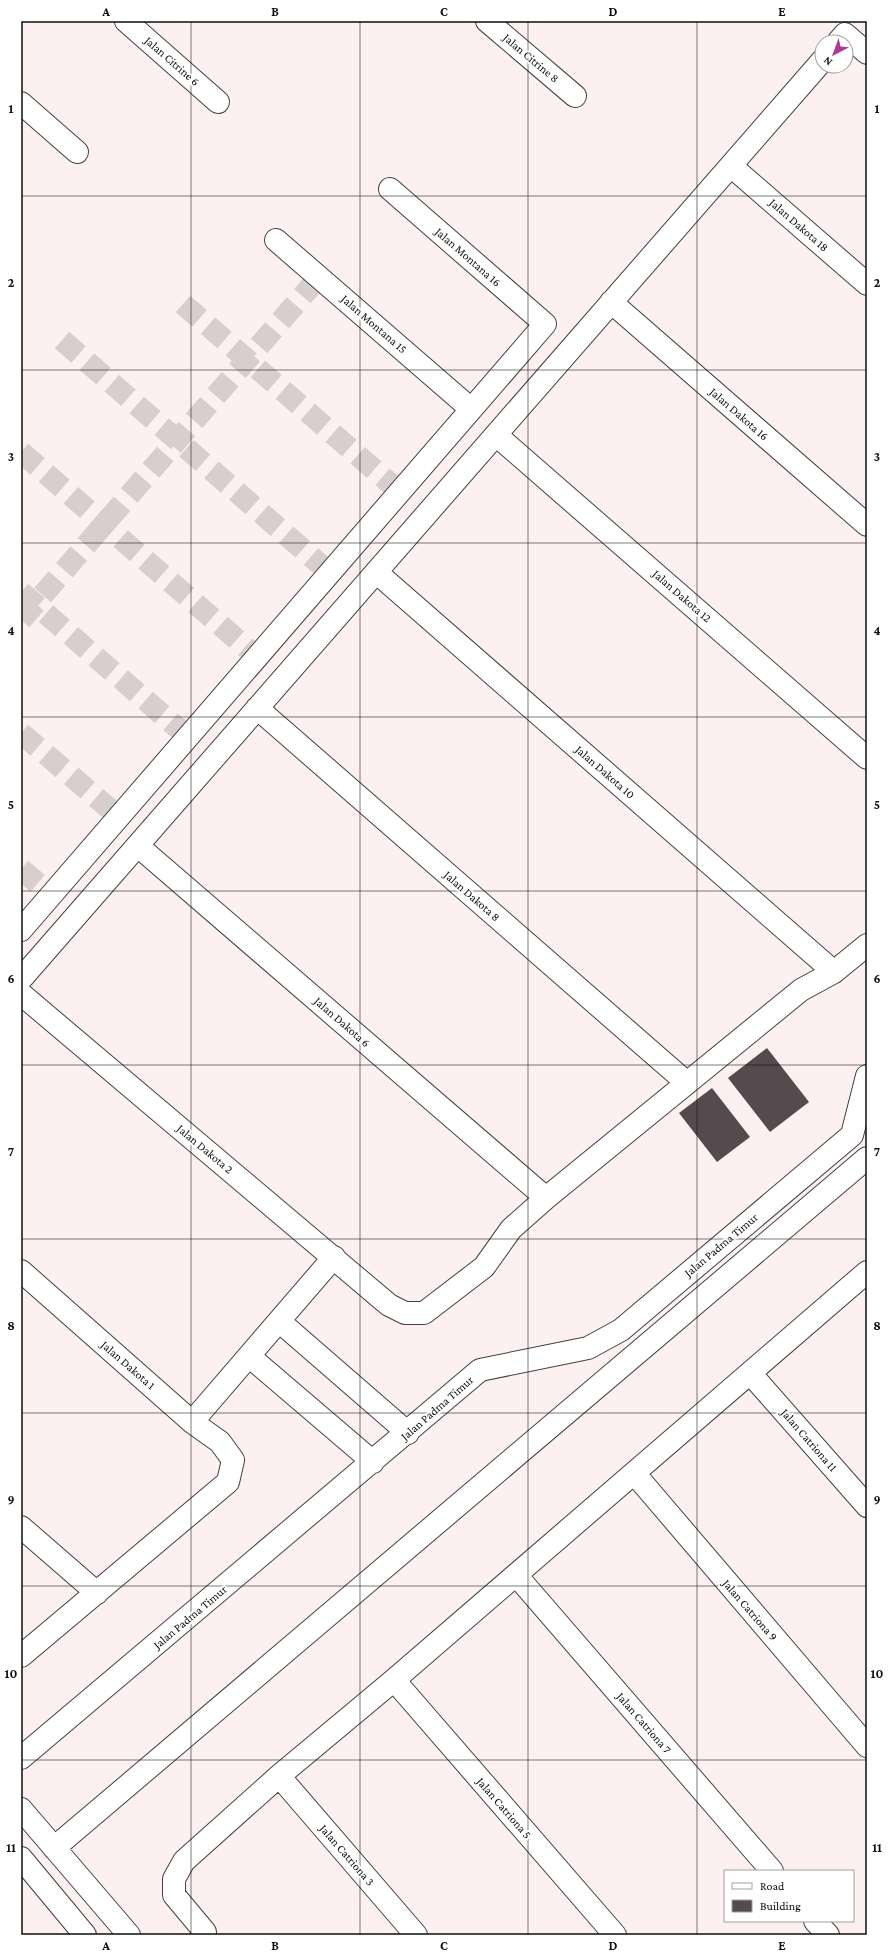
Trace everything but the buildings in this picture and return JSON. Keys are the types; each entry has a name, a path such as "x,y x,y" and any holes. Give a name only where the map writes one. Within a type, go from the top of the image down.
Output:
{"street":[{"name":"Jalan Citrine 6","path":"126,21 218,102"},
{"name":"Jalan Citrine 8","path":"487,21 575,96"},
{"path":"854,45 867,53"},
{"path":"21,979 814,70"},
{"path":"21,103 77,152"},
{"name":"Jalan Dakota 18","path":"731,166 867,284"},
{"name":"Jalan Montana 16","path":"390,189 545,324 471,409"},
{"name":"Jalan Montana 15","path":"276,240 471,409"},
{"name":"Jalan Dakota 16","path":"611,302 867,525"},
{"path":"21,930 471,409"},
{"name":"Jalan Dakota 12","path":"496,435 867,758"},
{"name":"Jalan Dakota 10","path":"376,572 834,972"},
{"name":"Jalan Dakota 8","path":"257,708 687,1083"},
{"name":"Jalan Dakota 6","path":"138,846 546,1198"},
{"name":"Jalan Dakota 2","path":"21,994 389,1305 405,1313 424,1313 484,1267 511,1229 546,1198 801,990 834,972 867,945"},
{"name":"Jalan Padma Timur","path":"21,1758 480,1370 588,1348 621,1330 852,1135 867,1076"},
{"path":"54,1848 867,1158"},
{"path":"192,1422 334,1258"},
{"name":"Jalan Dakota 1","path":"21,1271 192,1422 220,1442 233,1460 228,1482 97,1592"},
{"path":"205,1934 174,1895 174,1879 184,1861 279,1776 394,1680 867,1272"},
{"path":"280,1321 408,1432"},
{"path":"249,1356 373,1462"},
{"name":"Jalan Catriona 11","path":"750,1373 867,1506"},
{"name":"Jalan Catriona 9","path":"634,1473 867,1746"},
{"path":"21,1527 97,1592 21,1656"},
{"name":"Jalan Catriona 7","path":"516,1575 771,1870"},
{"name":"Jalan Catriona 5","path":"394,1680 615,1935"},
{"name":"Jalan Catriona 3","path":"279,1776 416,1935"},
{"path":"21,1809 129,1935"},
{"path":"24,1868 60,1904 85,1935"},
{"path":"60,1904 85,1883"},
{"path":"816,1922 828,1935"}],"tunnel":[{"path":"21,620 319,277"},
{"path":"183,304 400,492"},
{"path":"62,340 330,573"},
{"path":"21,452 257,657"},
{"path":"21,592 188,737"},
{"path":"21,733 119,817"},
{"path":"21,869 51,895"}]}
